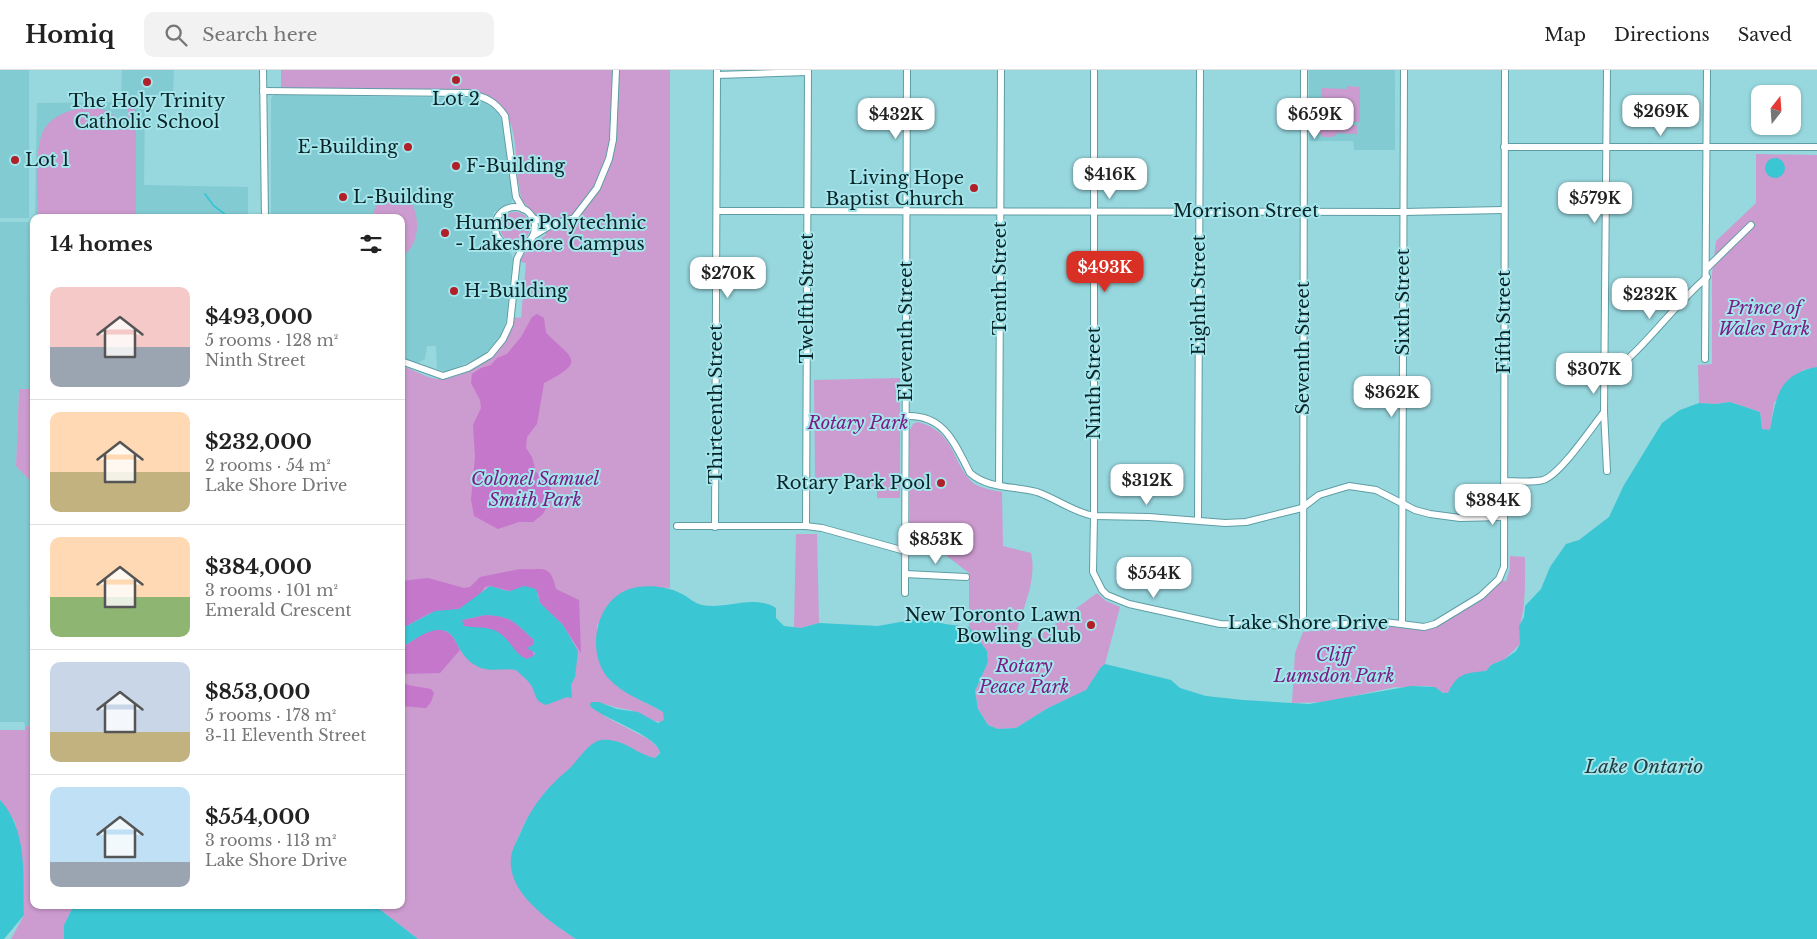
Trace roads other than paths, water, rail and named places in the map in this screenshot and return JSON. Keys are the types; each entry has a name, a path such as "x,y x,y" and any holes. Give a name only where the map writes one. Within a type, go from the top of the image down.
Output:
{"street":[{"path":"263,70 265,214"},
{"path":"405,363 443,376 477,364 490,355 503,339 510,324 517,259 524,245 533,236 551,225 574,218 591,197 602,178 614,140 616,70"},
{"name":"Eleventh Street","path":"905,593 907,70"},
{"name":"Tenth Street","path":"999,485 1001,70"},
{"name":"Ninth Street","path":"1094,70 1094,516"},
{"name":"Eighth Street","path":"1198,520 1200,70"},
{"name":"Seventh Street","path":"1303,626 1304,70"},
{"name":"Sixth Street","path":"1402,623 1404,70"},
{"name":"Fifth Street","path":"1503,573 1505,70"},
{"path":"1607,70 1604,412 1607,471"},
{"path":"1705,359 1707,70"},
{"path":"717,73 808,71"},
{"name":"Twelfth Street","path":"806,526 808,71"},
{"name":"Thirteenth Street","path":"715,527 718,211 717,73"},
{"path":"264,91 468,93 486,97 498,106 505,116 516,197 523,209 533,218 551,225"},
{"path":"1504,147 1817,147"},
{"path":"516,197 510,208 499,215 495,228 500,240 511,247 517,259"},
{"path":"510,208 523,209"},
{"name":"Morrison Street","path":"718,211 1304,210 1403,212 1504,210"},
{"path":"533,218 535,224 533,236"},
{"path":"1707,268 1751,225"},
{"path":"511,247 524,245"},
{"path":"1605,378 1622,364 1690,292 1707,277"},
{"path":"1504,481 1538,481 1549,477 1559,469 1604,412"},
{"path":"906,416 921,417 941,427 955,442 970,473 979,479 1037,492 1075,511 1094,516 1198,520 1225,523 1246,522 1302,508 1319,495 1349,486 1376,490 1415,510 1443,516 1504,517"},
{"name":"Lake Shore Drive","path":"1094,516 1093,572 1102,590 1113,599 1220,624 1303,626 1385,622 1424,627 1435,624 1481,596 1503,573"},
{"path":"677,526 806,526 822,528 905,551"},
{"path":"905,574 966,577"}],"water":[{"path":"1775,158 1782,161 1785,168 1782,175 1775,178 1768,175 1765,168 1768,161"},
{"name":"Lake Ontario","path":"1817,367 1817,939 576,939 554,924 530,903 514,879 511,866 512,852 527,819 554,782 591,745 601,740 609,740 622,743 655,758 660,753 650,740 590,706 591,702 599,702 617,709 638,712 658,723 664,720 663,712 620,689 608,678 601,666 597,653 596,638 599,624 604,611 613,599 624,591 638,587 655,586 677,592 702,605 711,606 758,602 776,608 776,618 784,626 801,628 819,623 878,626 922,618 945,624 969,627 987,651 988,662 975,691 978,709 988,725 998,729 1016,728 1048,708 1086,690 1105,664 1171,680 1180,688 1206,696 1243,700 1309,704 1411,686 1435,687 1443,693 1448,693 1455,681 1463,675 1486,671 1491,665 1505,659 1516,651 1520,644 1519,626 1524,617 1525,606 1541,589 1550,567 1566,544 1579,540 1609,517 1624,485 1662,423 1680,410 1699,403 1716,404 1730,402 1760,412 1762,429 1770,430 1774,408 1781,389 1794,375"},
{"path":"490,586 507,591 524,586 536,589 540,603 563,625 578,651 575,677 571,685 572,698 567,697 546,705 542,703 537,699 530,683 516,670 480,668 464,655 451,634 444,631 430,632 405,646 405,627 435,611 459,609","holes":["485,615 501,617 512,621 533,639 533,645 527,648 535,653 534,656 526,659 501,634 492,629 464,626 462,620"]},
{"path":"0,800 9,812 20,840 23,870 24,915 4,939 0,939"},
{"path":"72,909 379,909 418,939 64,939 64,925"}],"waterway":[{"path":"205,194 214,206 225,214"}],"place":[{"name":"Lot 2","path":"456,80"},
{"name":"The Holy Trinity Catholic School","path":"147,82"},
{"name":"E-Building","path":"408,147"},
{"name":"Lot 1","path":"15,160"},
{"name":"F-Building","path":"456,166"},
{"name":"Living Hope Baptist Church","path":"974,188"},
{"name":"L-Building","path":"343,197"},
{"name":"Humber Polytechnic - Lakeshore Campus","path":"445,233"},
{"name":"H-Building","path":"454,291"},
{"name":"Rotary Park Pool","path":"941,483"},
{"name":"New Toronto Lawn Bowling Club","path":"1091,625"}],"park label":[{"name":"Prince of Wales Park","path":"1764,318"},
{"name":"Rotary Park","path":"858,423"},
{"name":"Colonel Samuel Smith Park","path":"535,489"},
{"name":"Cliff Lumsdon Park","path":"1334,665"},
{"name":"Rotary Peace Park","path":"1024,676"}]}
